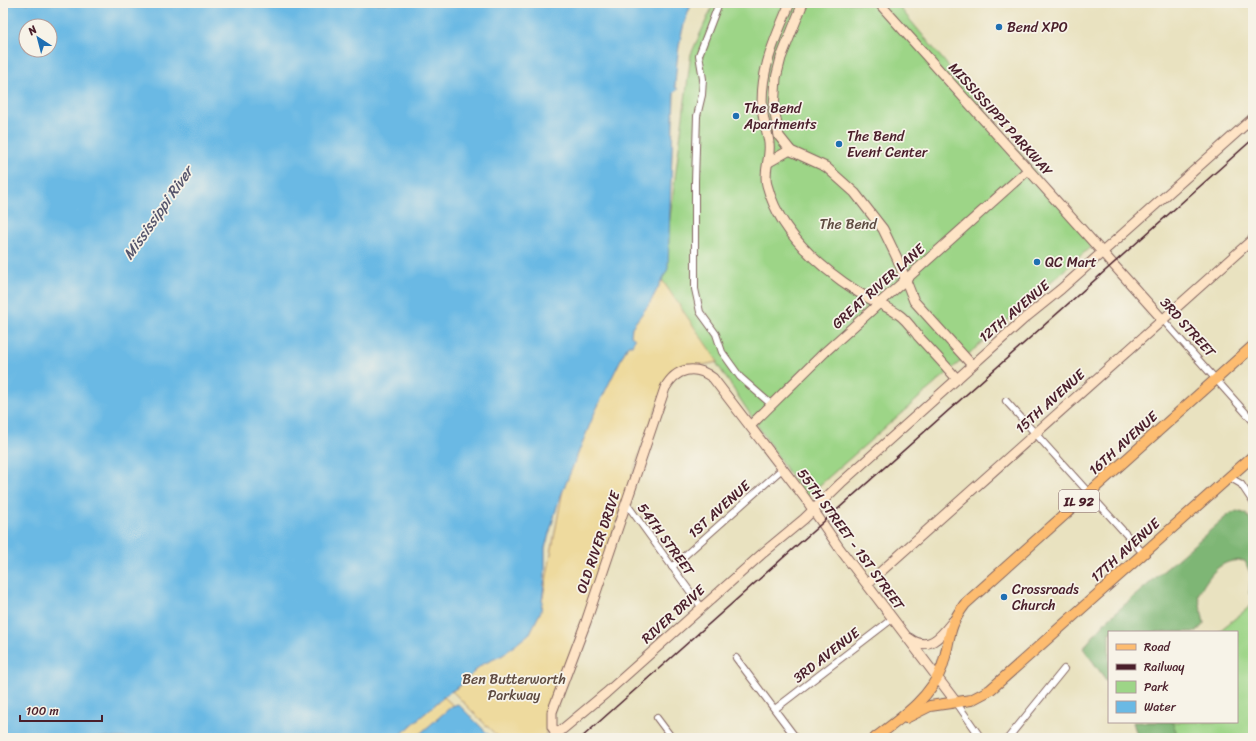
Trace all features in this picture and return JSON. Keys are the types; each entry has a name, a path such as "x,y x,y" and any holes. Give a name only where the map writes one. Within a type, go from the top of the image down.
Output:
{"main road":[{"name":"16TH AVENUE","path":"937,678 942,667 950,629 954,620 966,604 1253,346"},
{"name":"17TH AVENUE","path":"956,702 971,700 990,690 1253,456"},
{"name":"IL 92","path":"875,738 895,723 926,695 937,678"},
{"name":"IL 92","path":"895,723 930,706 956,702"}],"street":[{"path":"719,3 699,55 703,79 696,131 695,290 700,312 716,334 722,352 740,377 772,405"},
{"path":"790,3 765,68 762,92 763,113 769,142 769,162 766,172 767,185 780,215 794,236 816,261 859,293 879,302 902,317 957,379"},
{"path":"803,3 781,58 776,78 776,123 779,136 790,150 826,168 855,193 883,229 906,279 914,301 972,365"},
{"name":"MISSISSIPPI PARKWAY","path":"880,3 1103,252"},
{"name":"12TH AVENUE","path":"812,510 972,365 1103,252 1253,118"},
{"path":"769,162 790,150"},
{"name":"GREAT RIVER LANE","path":"750,426 825,352 879,302 1028,170"},
{"name":"15TH AVENUE","path":"867,584 1253,239"},
{"name":"3RD STREET","path":"1103,252 1253,421"},
{"name":"55TH STREET - 1ST STREET","path":"690,370 698,370 713,378 903,634 956,702 981,738"},
{"name":"OLD RIVER DRIVE","path":"554,736 552,728 552,712 586,622 665,388 676,374 690,370"},
{"path":"1006,401 1143,553"},
{"name":"1ST AVENUE","path":"672,567 782,469"},
{"path":"1229,477 1241,484 1252,498"},
{"name":"54TH STREET","path":"626,503 702,608"},
{"name":"RIVER DRIVE","path":"554,736 606,693 812,510"},
{"name":"3RD AVENUE","path":"775,710 892,619"},
{"path":"903,634 916,643 928,644 942,635 954,620"},
{"path":"736,658 796,738"},
{"path":"1008,738 1064,669"},
{"path":"657,718 672,738"}],"green space":[{"name":"The Bend","path":"714,3 896,3 1095,243 805,498 662,280 691,54"},
{"path":"1237,511 1247,514 1253,527 1253,591 1249,594 1251,575 1245,561 1229,562 1216,569 1206,581 1198,595 1204,623 1198,631 1108,631 1108,683 1083,648 1107,620 1228,515"},
{"path":"1253,604 1253,738 1159,738 1148,723 1238,723 1238,631 1219,631"},
{"path":"1133,723 1172,723 1179,738 1138,738"}],"sand":[{"name":"Ben Butterworth Parkway","path":"662,280 718,362 698,366 669,377 647,431 545,736 543,738 499,738 452,691 470,666 543,597 568,462 632,327"},
{"name":"Ben Butterworth Parkway","path":"444,697 488,738 395,738"}],"water":[{"name":"Mississippi River","path":"3,3 692,3 684,24 679,44 675,87 678,89 674,93 668,269 650,303 632,327 631,336 635,339 632,345 628,345 595,412 558,503 545,548 545,576 541,611 530,633 503,655 481,665 460,686 447,694 397,738 3,738"},
{"name":"Ben Butterworth Parkway","path":"458,704 492,738 415,738 452,706"}],"railway":[{"path":"581,738 1253,139"}],"place":[{"name":"Bend XPO","path":"999,27"},
{"name":"The Bend Apartments","path":"736,116"},
{"name":"The Bend Event Center","path":"839,144"},
{"name":"QC Mart","path":"1037,262"},
{"name":"Crossroads Church","path":"1004,597"}]}
